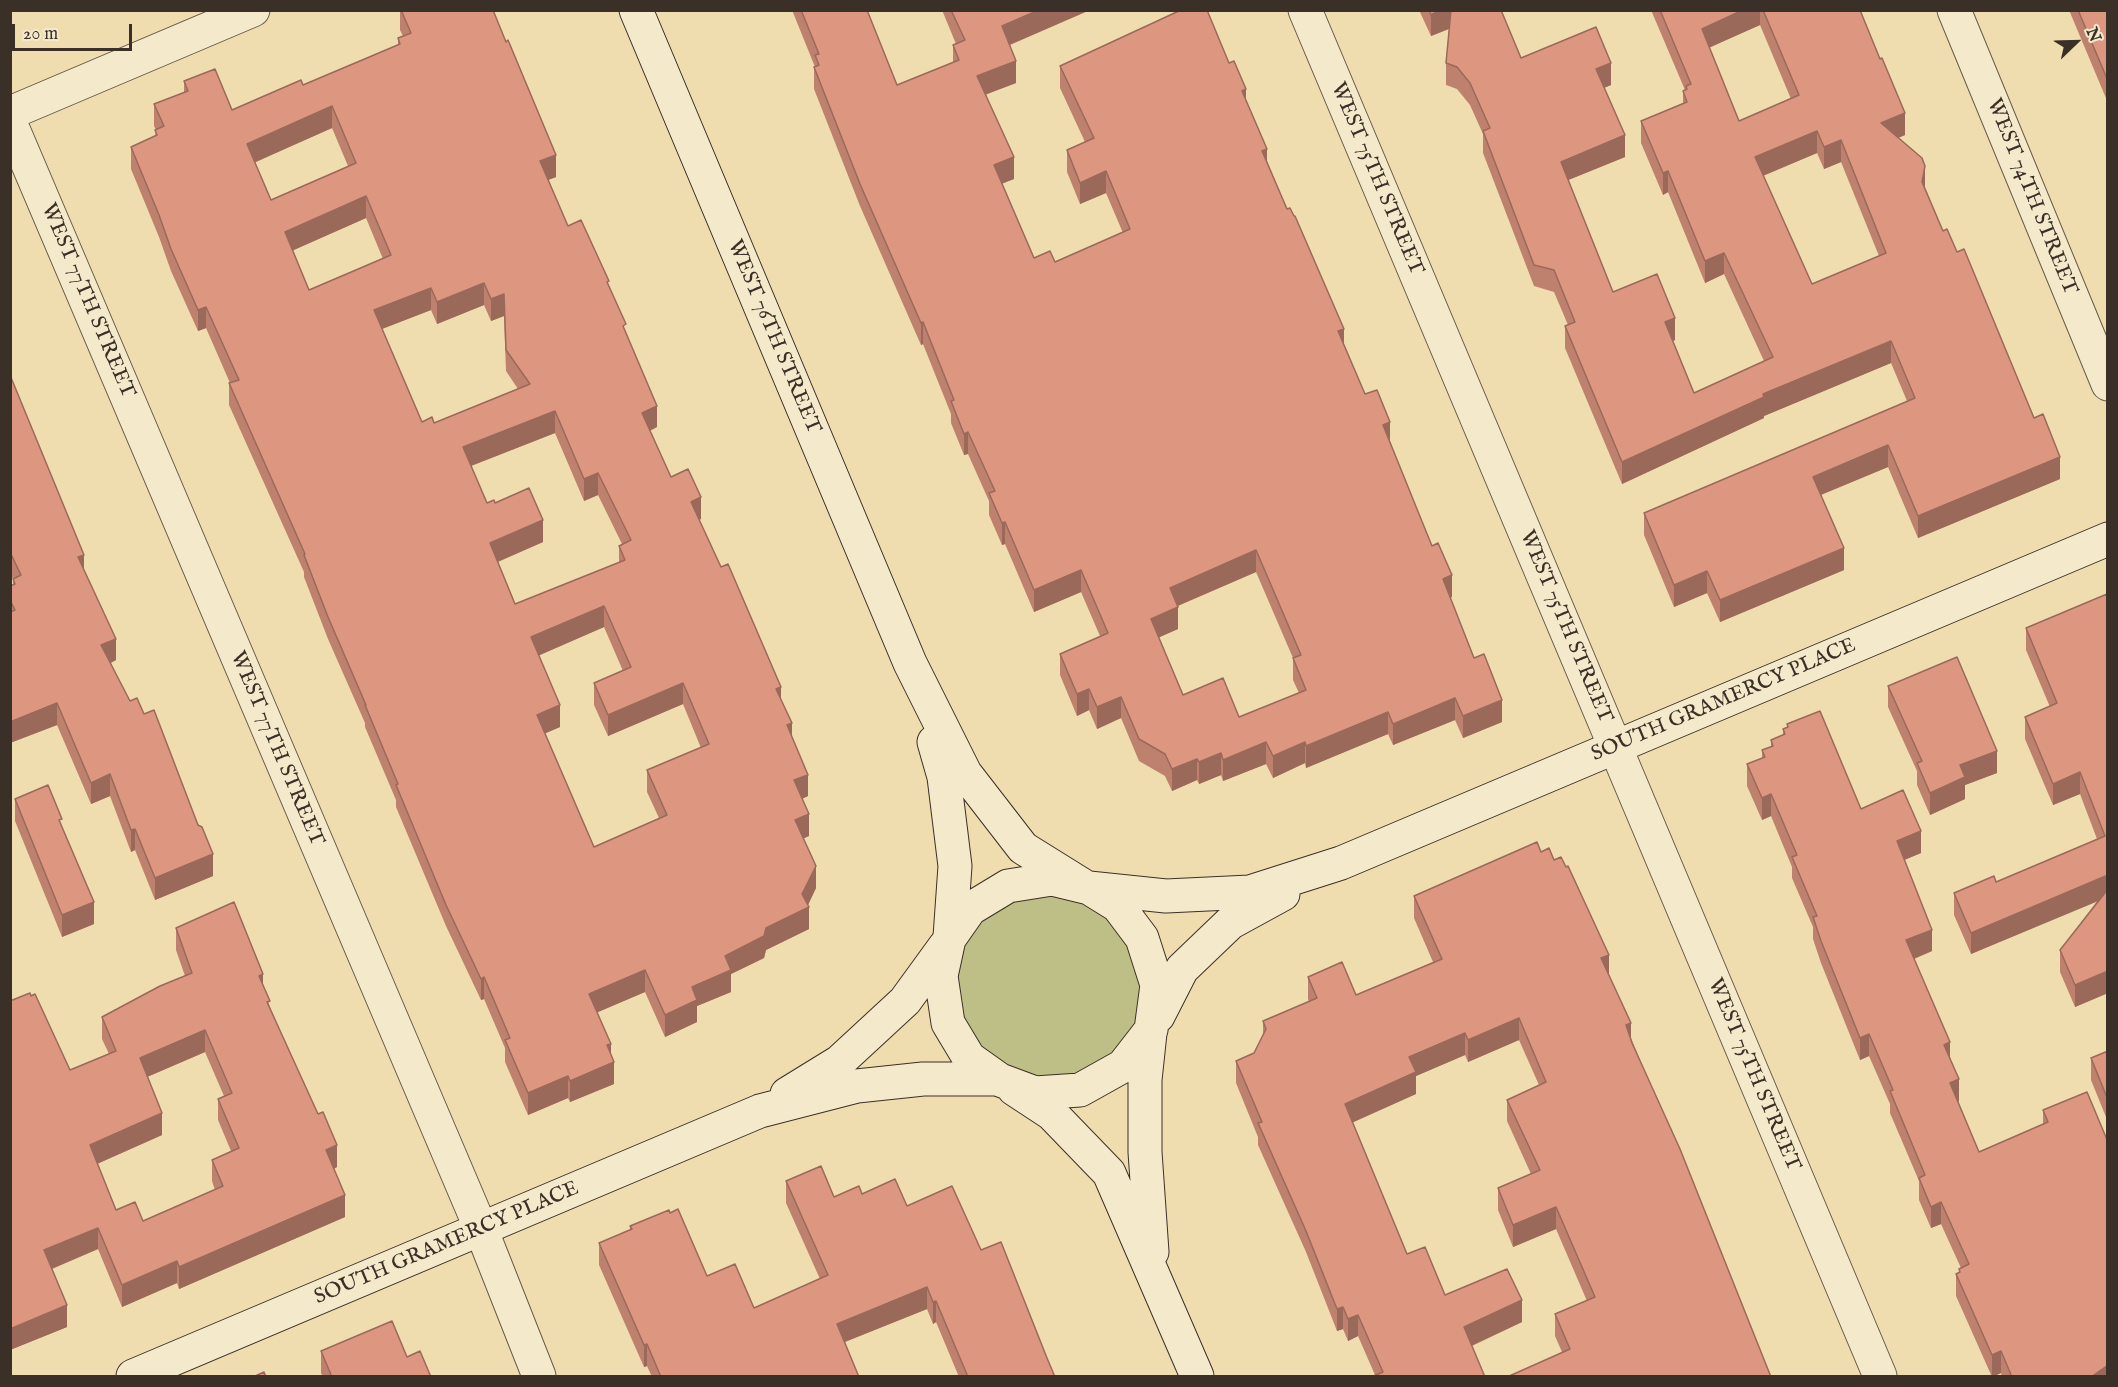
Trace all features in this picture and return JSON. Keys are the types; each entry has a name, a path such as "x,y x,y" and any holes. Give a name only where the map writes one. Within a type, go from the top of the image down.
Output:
{"street":[{"path":"10,113 253,10"},
{"name":"WEST 76TH STREET","path":"636,10 910,663 965,773 1023,848 1086,887"},
{"name":"WEST 75TH STREET","path":"1305,10 1880,1377"},
{"name":"WEST 74TH STREET","path":"1954,10 2108,384"},
{"name":"WEST 77TH STREET","path":"10,122 481,1229 539,1377"},
{"name":"SOUTH GRAMERCY PLACE","path":"1086,887 1166,896 1250,892 1341,863 2108,539"},
{"name":"WEST 76TH STREET","path":"910,663 944,777 955,866 949,940"},
{"name":"SOUTH GRAMERCY PLACE","path":"1151,1030 1182,969 1230,923 1341,863"},
{"path":"1154,1275 1145,1152 1145,1080 1157,985 1142,938 1118,906 1086,887 1052,879 1008,886 970,909 949,940 941,976 948,1023 969,1058 1052,1114 1109,1173 1197,1377"},
{"name":"SOUTH GRAMERCY PLACE","path":"760,1111 839,1062 905,1001 949,940"},
{"path":"1000,1080 1035,1093 1080,1090 1123,1066 1151,1030"},
{"name":"SOUTH GRAMERCY PLACE","path":"133,1377 760,1111 857,1086 923,1079 1000,1080"}],"green space":[{"path":"1042,890 1111,913 1137,950 1148,990 1141,1022 1116,1064 1074,1081 1030,1082 974,1051 952,980 958,945 979,915"}],"building":[{"path":"401,10 493,10 506,42 508,40 556,155 540,161 568,226 581,220 609,281 607,282 626,324 623,326 657,406 642,413 671,477 688,469 701,497 691,502 721,567 728,564 781,687 776,689 792,723 787,725 808,775 794,780 809,814 795,820 816,866 802,894 809,907 766,928 764,936 725,956 731,970 692,987 697,1000 665,1015 645,970 589,994 611,1044 607,1045 614,1062 570,1081 568,1076 528,1093 505,1040 510,1038 484,977 481,979 446,905 328,617 305,554 229,383 239,380 206,307 198,310 131,147 157,135 155,130 164,126 154,104 188,91 184,81 215,69 232,110 301,80 303,85 400,44 398,38 411,33","holes":["332,106 356,163 271,200 247,144","366,196 391,255 309,290 285,232","484,283 491,299 504,294 506,350 530,384 434,423 432,417 422,422 374,310 431,288 437,302","555,411 584,479 598,473 631,540 619,546 625,560 515,604 490,543 543,520 529,488 495,503 494,500 487,503 463,447","604,606 631,667 594,683 608,715 683,683 709,744 647,770 667,815 594,847 537,715 560,705 531,637"]},
{"path":"801,10 867,10 897,85 959,60 953,45 965,40 951,10 1039,10 1002,26 1016,61 977,76 1014,157 994,165 1034,258 1050,251 1055,262 1130,229 1106,171 1080,183 1067,150 1094,138 1060,66 1181,10 1207,10 1229,63 1234,61 1246,89 1242,91 1267,149 1262,151 1287,209 1290,208 1295,216 1344,329 1338,331 1365,394 1377,390 1390,422 1383,425 1419,514 1432,546 1438,543 1452,575 1443,579 1474,658 1484,654 1502,700 1463,716 1455,698 1393,724 1388,712 1306,746 1305,742 1273,756 1266,742 1223,760 1221,753 1172,769 1165,754 1139,739 1121,697 1097,707 1089,689 1077,694 1060,654 1108,633 1081,570 1034,590 1005,522 1002,523 989,493 995,491 968,432 964,434 951,401 954,400 923,322 921,323 860,184 814,67 819,65 815,55 819,54","holes":["1256,550 1301,655 1293,658 1306,690 1239,717 1223,678 1183,695 1151,619 1178,607 1170,588"]},
{"path":"1429,10 1440,10 1431,15"},
{"path":"1451,10 1501,10 1521,58 1596,27 1611,63 1596,69 1625,135 1561,162 1613,292 1657,274 1675,318 1665,322 1694,393 1773,357 1724,253 1705,261 1668,171 1663,173 1641,121 1687,102 1683,91 1691,84 1660,10 1743,10 1702,29 1739,121 1799,95 1763,10 1860,10 1905,113 1881,123 1922,158 1925,166 1922,182 1943,231 1947,229 1957,252 1964,249 2034,418 2043,414 2060,457 1918,516 1888,445 1813,477 1844,548 1720,600 1707,571 1674,585 1644,513 1915,398 1891,341 1763,394 1764,397 1622,462 1565,326 1575,322 1554,270 1534,265 1483,131 1490,128 1470,83 1457,67 1446,63","holes":["1817,131 1824,147 1841,140 1886,253 1812,284 1755,157"]},
{"path":"2078,10 2108,10 2108,81"},
{"path":"10,375 84,555 78,557 116,639 101,645 130,701 137,698 144,714 154,710 198,825 202,827 213,854 155,878 135,829 131,830 110,774 91,783 57,703 10,722 10,612 15,610 10,600 10,586 15,584 13,579 21,575 10,552"},
{"path":"2107,594 2108,875 1971,933 1954,893 1994,876 1996,882 2105,836 2080,772 2053,784 2025,717 2057,703 2026,628"},
{"path":"1957,657 1997,751 1960,765 1965,777 1930,793 1917,763 1922,761 1888,686"},
{"path":"1820,711 1861,809 1903,790 1921,831 1897,841 1932,930 1906,940 1950,1042 1944,1045 1959,1079 1950,1083 1979,1152 2048,1122 2043,1110 2087,1092 2108,1142 2108,1365 2091,1377 2012,1377 2001,1351 1992,1355 1956,1274 1960,1272 1959,1269 1969,1264 1941,1202 1931,1207 1919,1178 1925,1175 1890,1091 1893,1090 1869,1034 1860,1038 1821,941 1813,917 1817,916 1792,857 1797,855 1771,794 1762,798 1747,764 1765,757 1762,750 1773,746 1771,740 1785,734 1783,729 1788,727 1787,724"},
{"path":"48,785 62,819 59,820 94,902 62,915 15,799"},
{"path":"1537,842 1541,852 1549,848 1554,860 1561,857 1566,867 1568,866 1609,955 1601,958 1631,1023 1626,1025 1632,1043 1680,1149 1771,1377 1507,1377 1570,1349 1555,1314 1595,1297 1556,1207 1513,1225 1498,1188 1540,1170 1507,1100 1546,1082 1519,1018 1468,1040 1465,1033 1409,1057 1416,1072 1345,1104 1407,1254 1425,1247 1445,1295 1507,1269 1522,1300 1464,1327 1485,1377 1371,1377 1383,1372 1358,1315 1348,1319 1343,1307 1337,1309 1306,1231 1258,1123 1262,1122 1236,1061 1254,1053 1266,1029 1263,1021 1317,998 1308,977 1342,962 1356,995 1442,959 1414,896"},
{"path":"2108,889 2108,971 2075,985 2060,950"},
{"path":"234,902 263,974 259,976 270,1001 267,1002 318,1114 323,1112 337,1145 326,1150 345,1195 179,1267 177,1261 122,1285 98,1228 44,1250 67,1305 10,1329 10,1001 30,993 31,996 35,994 70,1070 116,1051 102,1017 160,986 192,973 176,928","holes":["205,1030 232,1093 218,1099 239,1148 212,1160 223,1186 143,1221 135,1202 116,1210 90,1145 162,1113 140,1058"]},
{"path":"2108,1051 2108,1100 2091,1058"},
{"path":"821,1166 834,1197 859,1186 862,1194 895,1179 907,1206 952,1186 981,1250 1001,1242 1055,1377 968,1377 936,1301 933,1302 927,1287 837,1324 859,1377 661,1377 647,1344 644,1345 599,1243 632,1229 630,1226 669,1210 670,1213 678,1209 707,1276 735,1264 754,1308 828,1275 786,1181"},
{"path":"392,1321 407,1357 420,1351 431,1377 332,1377 321,1351"},
{"path":"264,1372 266,1377 253,1377"}]}
